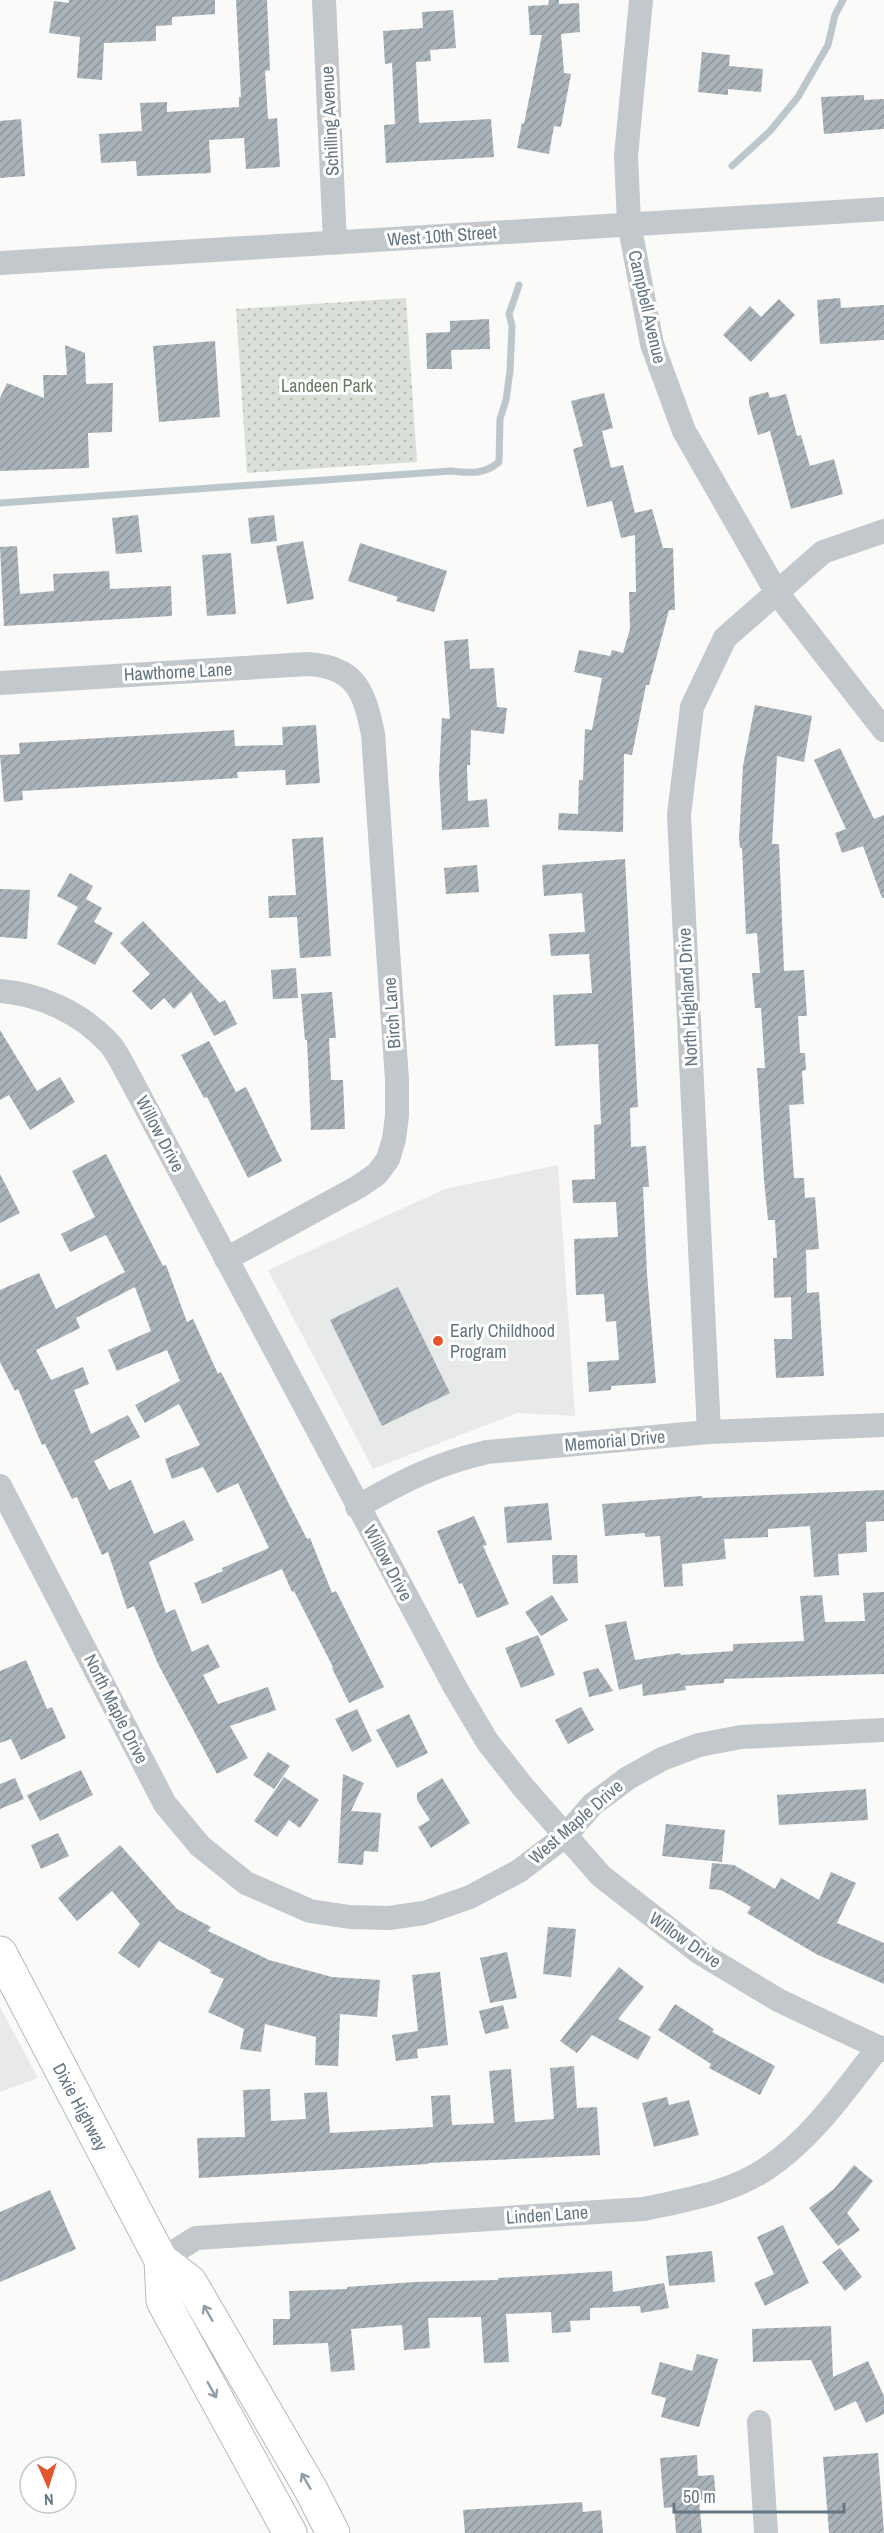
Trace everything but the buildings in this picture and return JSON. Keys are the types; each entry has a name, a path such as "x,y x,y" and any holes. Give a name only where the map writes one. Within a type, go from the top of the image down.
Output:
{"main road":[{"name":"Dixie Highway","path":"0,1953 162,2260 190,2282 310,2488 333,2533"},
{"name":"Dixie Highway","path":"162,2260 162,2301 290,2533"}],"street":[{"name":"Schilling Avenue","path":"324,0 335,243"},
{"name":"Campbell Avenue","path":"641,0 626,156 629,223 652,344 684,431 777,593 884,730"},
{"name":"West 10th Street","path":"0,263 884,209"},
{"name":"North Highland Drive","path":"709,1432 679,815 692,707 725,638 824,552 884,531"},
{"name":"Hawthorne Lane","path":"0,683 308,664 325,665 342,671 352,678"},
{"name":"Birch Lane","path":"226,1259 358,1187 377,1174 388,1159 394,1139 397,1116 397,1080 373,734 362,692 352,678"},
{"name":"Willow Drive","path":"0,991 22,993 57,1005 87,1023 110,1044 455,1687 487,1741 523,1787 601,1876 700,1953 778,2000 881,2049"},
{"name":"Memorial Drive","path":"357,1507 413,1475 453,1460 487,1452 709,1432 884,1425"},
{"name":"North Maple Drive","path":"0,1486 165,1804 208,1853 246,1883 274,1896"},
{"name":"West Maple Drive","path":"274,1896 310,1911 350,1917 389,1918 424,1913 470,1897 519,1871 565,1836 593,1804 628,1778 662,1759 699,1745 741,1737 884,1730"},
{"name":"Linden Lane","path":"162,2260 196,2238 644,2209 700,2197 734,2185 765,2170 793,2149 881,2049"},
{"path":"759,2422 766,2533"}],"shaded area":[{"name":"Early Childhood Program","path":"558,1165 575,1416 517,1413 373,1469 268,1270 445,1189"},
{"path":"0,2007 38,2078 0,2092"}],"green space":[{"name":"Landeen Park","path":"406,298 417,462 247,473 236,309"}],"waterway":[{"path":"732,166 770,131 798,97 828,45 835,15 843,0"},
{"path":"0,503 451,471 476,472 488,469 499,462 500,419 506,400 510,371 512,326 509,314 519,285"}],"place":[{"name":"Early Childhood Program","path":"438,1341"}]}
